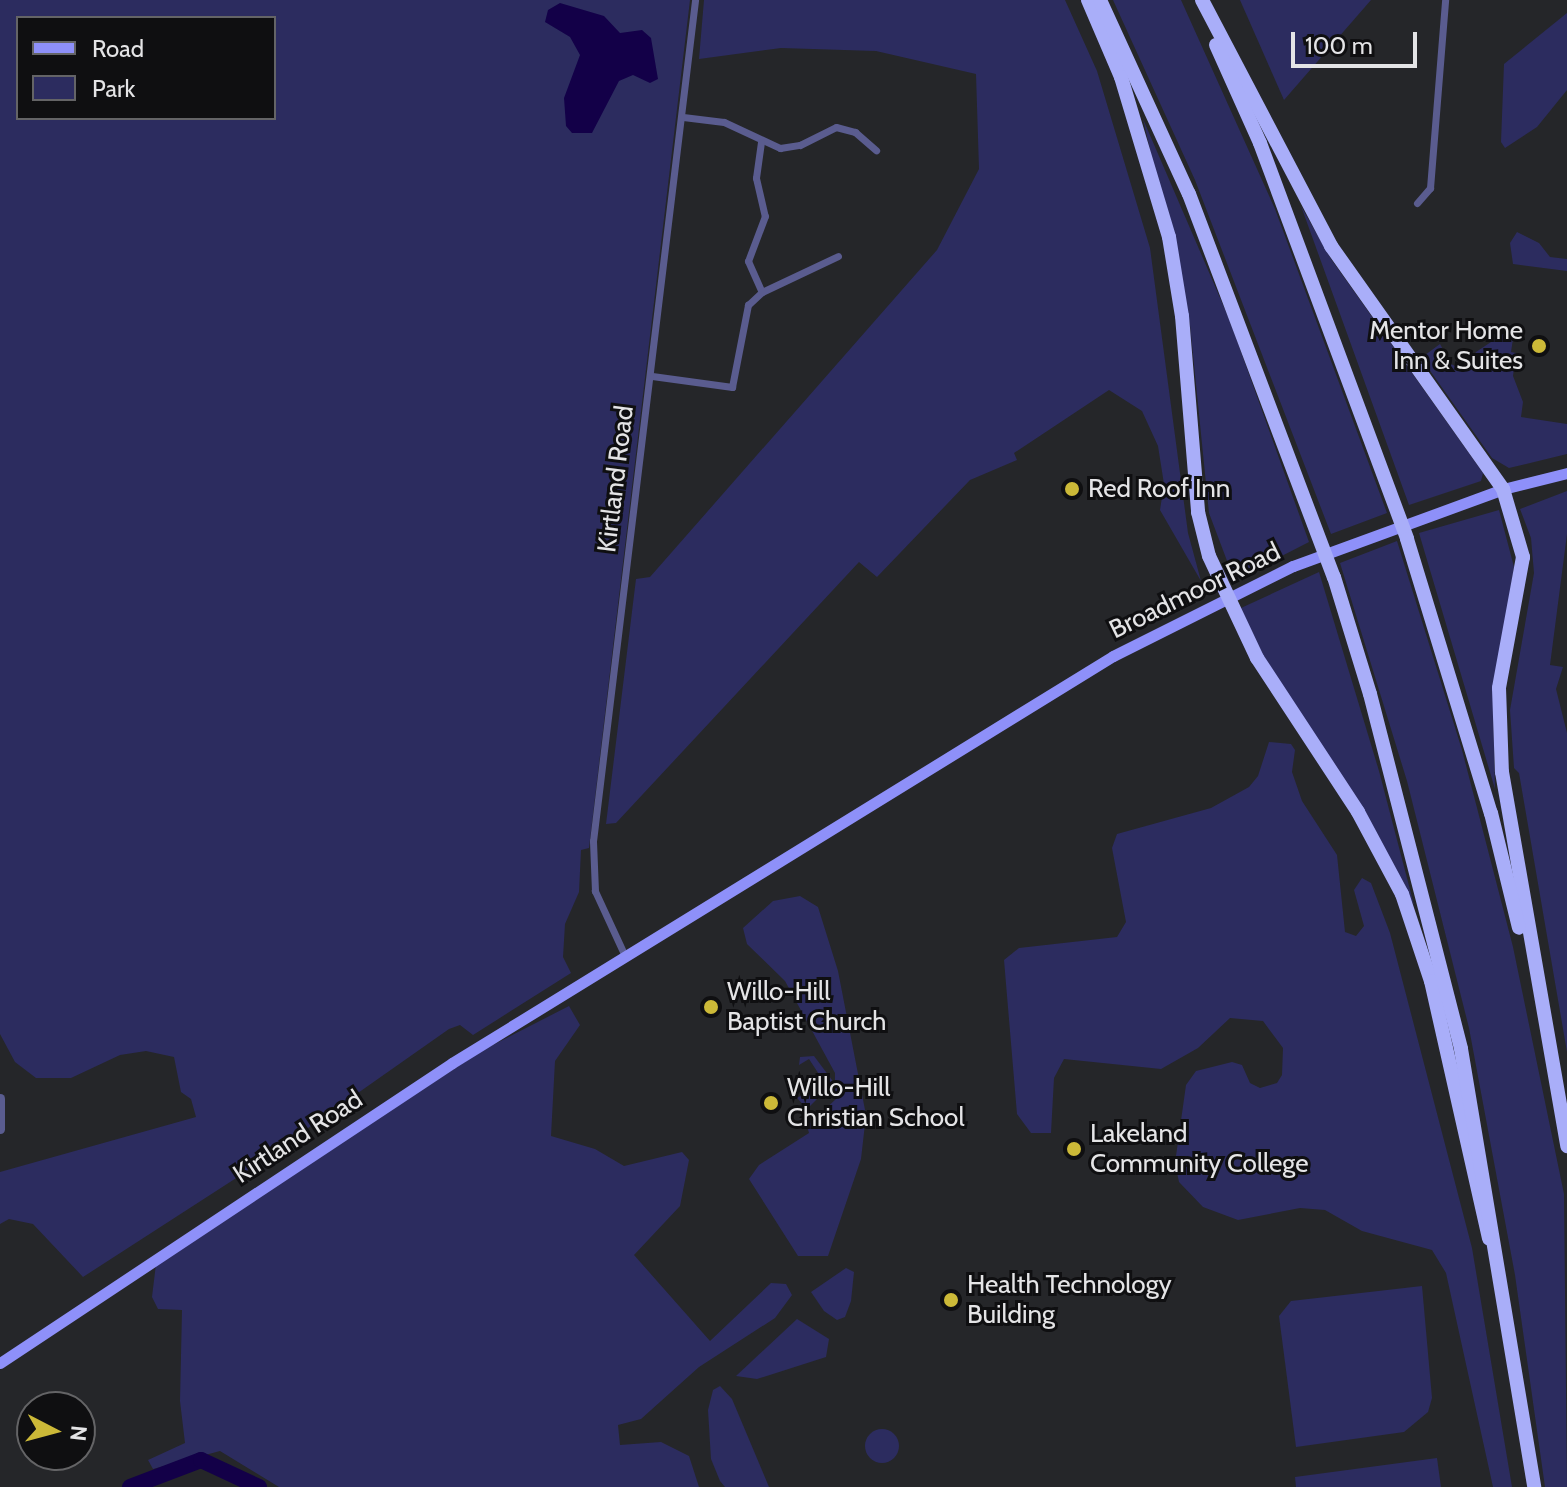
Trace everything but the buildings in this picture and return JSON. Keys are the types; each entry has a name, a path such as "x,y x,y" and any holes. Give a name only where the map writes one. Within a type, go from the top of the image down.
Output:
{"highway":[{"path":"1088,0 1121,77 1169,237 1182,316 1198,512 1227,596 1257,658 1358,812 1402,894 1431,981 1471,1174 1508,1310"},
{"path":"1100,0 1189,194 1342,601 1446,975 1508,1310 1534,1487"},
{"path":"1195,0 1260,143 1407,539 1491,813 1560,1103"},
{"path":"1202,0 1331,246 1503,489 1523,557 1499,688 1502,772 1567,1146"}],"main road":[{"name":"Broadmoor Road","path":"869,807 1062,686 1227,596 1293,566 1436,513 1503,489 1567,473"},
{"name":"Kirtland Road","path":"0,1363 438,1072 869,807"}],"street":[{"name":"Kirtland Road","path":"625,956 595,891 593,841 652,376 695,0"},
{"path":"1417,203 1430,188 1445,0"},
{"path":"683,117 724,122 761,142 800,145 836,127 855,132 876,150"},
{"path":"761,142 756,178 765,216 748,261 762,292"},
{"path":"652,376 732,387 744,315 762,292 838,256"},
{"path":"0,1098 0,1129"}],"green space":[{"path":"0,0 690,0 589,848 581,850 579,892 565,924 563,957 571,973 473,1035 460,1025 449,1029 244,1173 83,1277 33,1224 9,1219 0,1224 0,1172 196,1117 191,1099 181,1092 174,1057 146,1051 120,1055 71,1078 36,1078 15,1062 0,1034"},
{"path":"704,0 1065,0 1097,71 1150,248 1188,533 1201,581 1160,510 1164,484 1158,446 1142,411 1109,390 1014,453 1017,460 970,480 877,577 859,562 616,823 606,824 636,579 650,577 937,250 979,169 976,74 876,51 781,48 699,59"},
{"path":"1113,0 1181,0 1275,209 1387,513 1331,534 1195,180"},
{"path":"1240,0 1371,0 1284,100"},
{"path":"1567,13 1567,90 1537,127 1505,148 1501,142 1504,64"},
{"path":"1143,119 1230,321 1309,542 1239,578 1232,574 1209,513 1190,325"},
{"path":"1301,206 1331,259 1483,473 1481,481 1409,505"},
{"path":"1517,232 1539,243 1550,257 1567,259 1567,271 1513,264 1510,243"},
{"path":"1515,326 1511,352 1516,353 1513,376 1523,402 1521,417 1567,424 1567,454 1509,468 1492,458 1421,358 1440,344 1451,364 1463,370 1476,352"},
{"path":"1567,491 1567,534 1550,665 1563,667 1556,689 1567,733 1567,1052 1519,773 1514,768 1510,710 1534,573 1531,538 1520,509"},
{"path":"1499,510 1514,567 1493,702 1495,789 1419,533"},
{"path":"1397,541 1462,750 1513,947 1564,1194 1567,1487 1545,1487 1515,1275 1469,1028 1407,781 1340,563"},
{"path":"1319,572 1379,771 1414,905 1263,659 1241,608"},
{"path":"1269,742 1291,744 1295,750 1292,772 1302,801 1337,855 1345,932 1356,936 1364,926 1354,890 1362,878 1371,883 1390,933 1472,1248 1512,1487 1493,1487 1446,1273 1432,1250 1362,1231 1325,1210 1300,1208 1238,1220 1203,1207 1179,1182 1175,1163 1186,1085 1196,1071 1232,1062 1242,1065 1250,1083 1260,1088 1277,1083 1282,1075 1283,1048 1263,1021 1230,1018 1198,1048 1161,1069 1064,1059 1054,1078 1051,1133 1031,1133 1017,1114 1004,960 1019,948 1117,937 1126,922 1112,848 1117,834 1211,808 1249,787 1258,776"},
{"path":"800,896 818,907 838,971 866,1115 861,1159 828,1256 798,1256 749,1179 759,1165 809,1133 807,1126 836,1099 835,1091 821,1095 807,1109 797,1098 808,1091 815,1095 826,1085 809,1059 799,1065 800,1057 814,1056 835,1084 835,1073 785,981 747,944 743,928 773,901"},
{"path":"569,1006 580,1025 555,1061 551,1136 595,1149 624,1166 682,1152 689,1160 680,1206 634,1255 710,1341 771,1283 786,1284 792,1295 775,1318 699,1367 641,1419 618,1425 620,1445 661,1442 689,1456 699,1487 279,1487 220,1451 153,1469 148,1460 185,1443 180,1401 182,1310 158,1309 152,1297 156,1264 483,1050"},
{"path":"846,1268 854,1272 851,1301 845,1317 837,1320 824,1311 811,1292"},
{"path":"1422,1286 1432,1398 1428,1412 1404,1432 1296,1447 1279,1316 1291,1301"},
{"path":"797,1319 829,1339 826,1357 757,1379 736,1376"},
{"path":"720,1386 732,1399 769,1487 725,1487 720,1481 711,1459 708,1410 713,1390"},
{"path":"882,1429 894,1434 899,1446 894,1458 882,1463 870,1458 865,1446 870,1434"},
{"path":"1437,1458 1441,1487 1296,1487 1295,1477"}],"shaded area":[{"path":"560,3 604,16 620,33 642,30 651,38 658,79 650,83 633,75 619,81 592,133 572,133 566,126 564,98 580,55 570,37 545,22 548,10"}],"waterway":[{"path":"130,1487 201,1460 259,1487"}],"place":[{"name":"Mentor Home Inn & Suites","path":"1539,346"},
{"name":"Red Roof Inn","path":"1072,489"},
{"name":"Willo-Hill Baptist Church","path":"711,1007"},
{"name":"Willo-Hill Christian School","path":"771,1103"},
{"name":"Lakeland Community College","path":"1074,1149"},
{"name":"Health Technology Building","path":"951,1300"}]}
